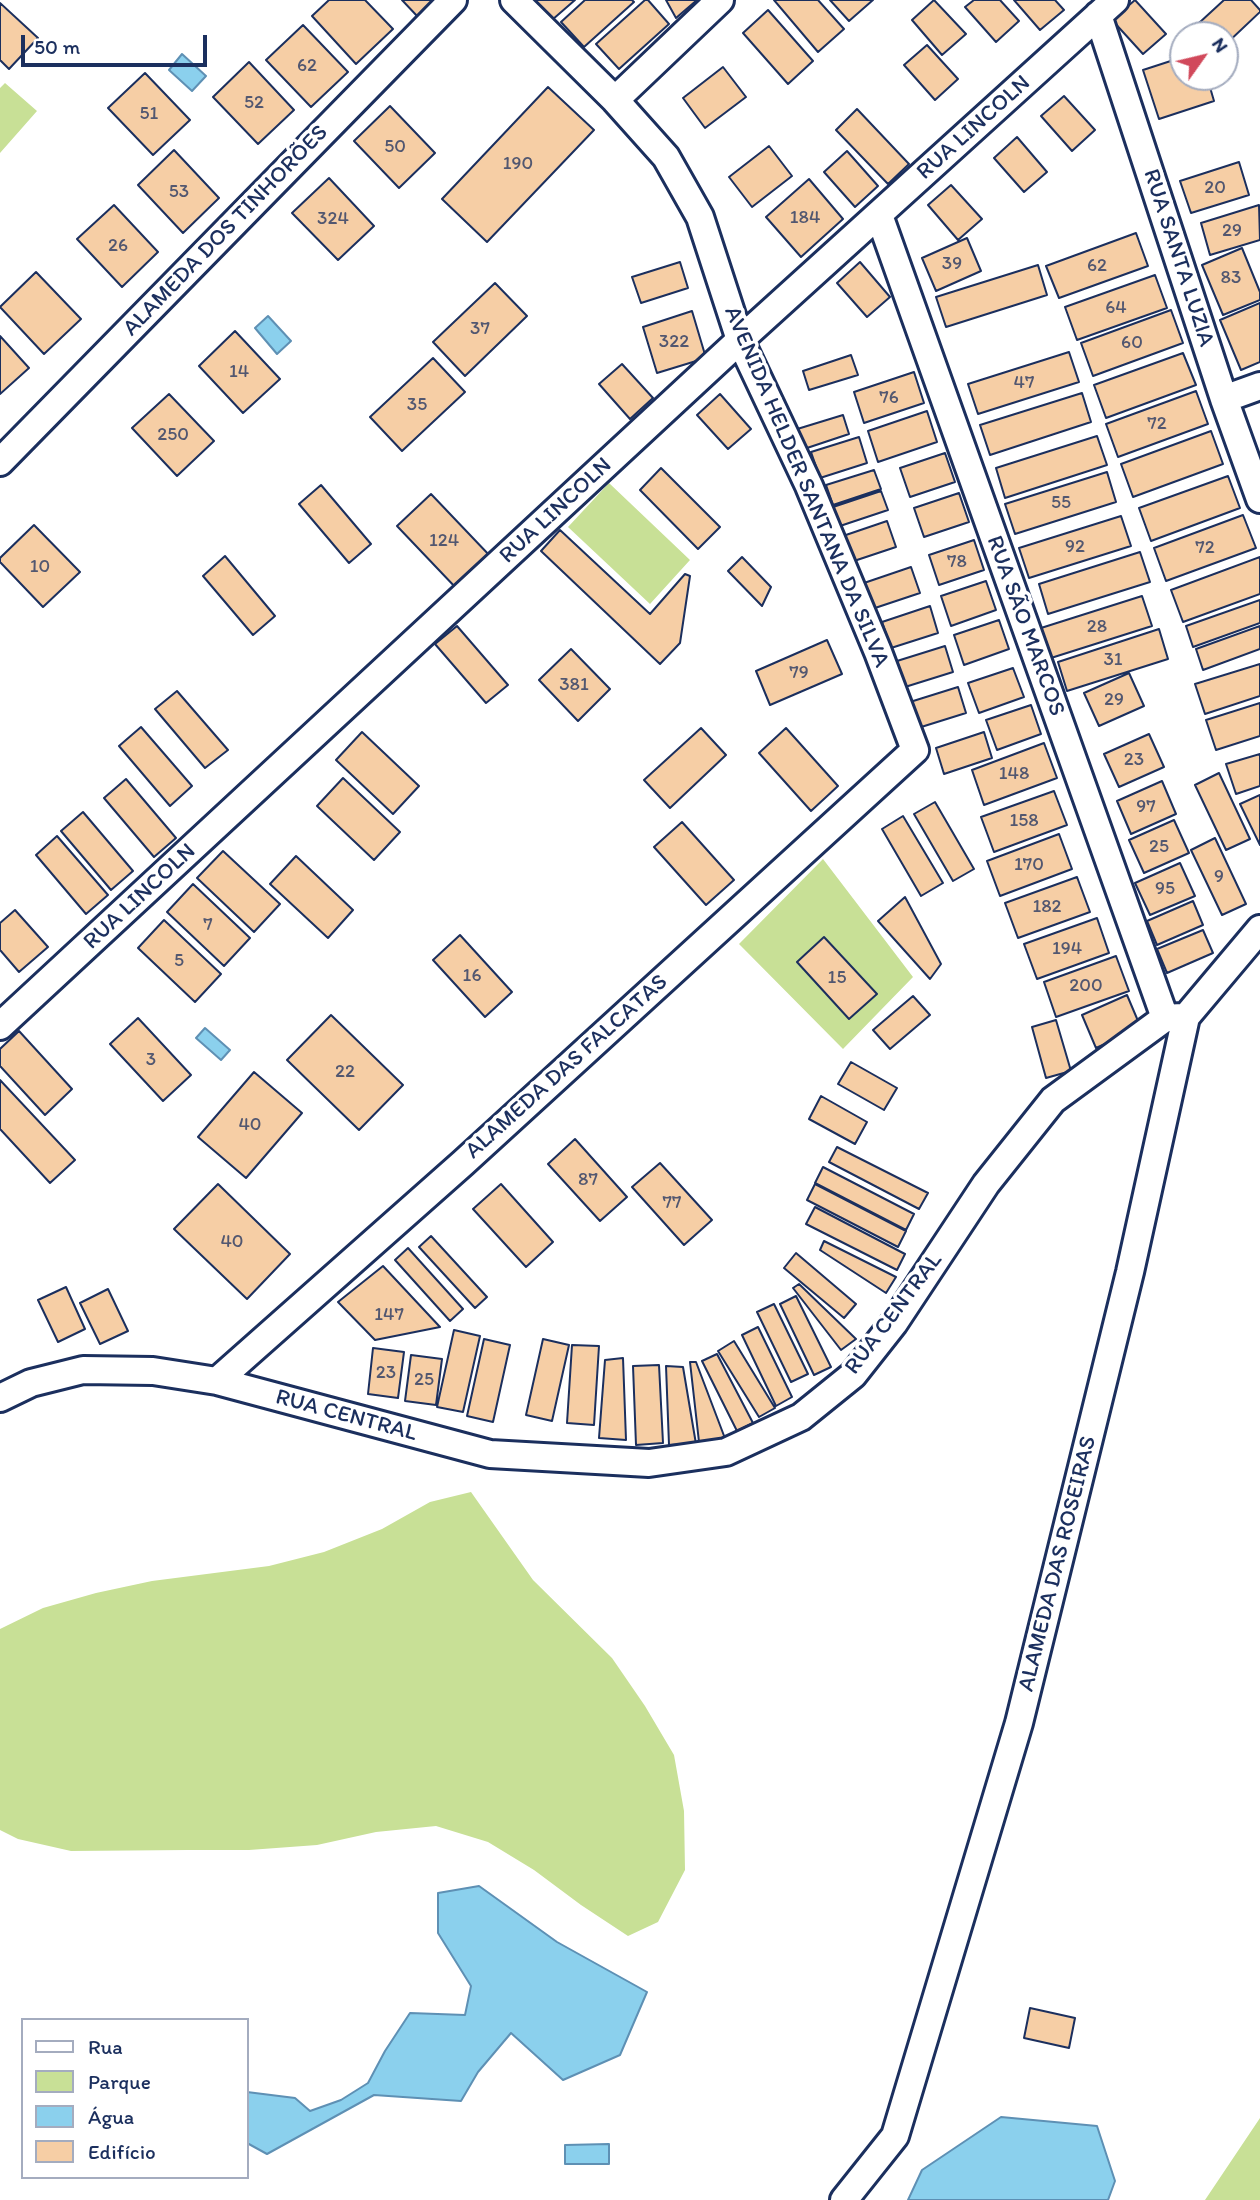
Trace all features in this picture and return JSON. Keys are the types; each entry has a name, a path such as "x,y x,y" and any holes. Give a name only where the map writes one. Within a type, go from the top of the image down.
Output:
{"street":[{"name":"ALAMEDA DOS TINHORÕES","path":"0,462 453,0"},
{"name":"AVENIDA HELDER SANTANA DA SILVA","path":"514,0 615,100 667,157 700,217 740,340 809,486 878,652 915,750"},
{"path":"615,100 720,0"},
{"name":"RUA LINCOLN","path":"0,1026 740,340 1106,8"},
{"name":"RUA SANTA LUZIA","path":"1106,8 1224,399 1260,499"},
{"name":"RUA SÃO MARCOS","path":"879,215 1175,1017"},
{"path":"1224,399 1260,386"},
{"name":"ALAMEDA DAS FALCATAS","path":"217,1381 463,1163 915,750"},
{"name":"ALAMEDA DAS ROSEIRAS","path":"844,2200 895,2136 1019,1723 1130,1272 1175,1017 1260,929"},
{"name":"RUA CENTRAL","path":"0,1398 32,1383 83,1370 153,1371 217,1381 490,1454 649,1463 726,1452 801,1416 853,1375 894,1324 986,1184 1053,1100 1175,1017"}],"green space":[{"path":"5,83 37,111 0,153 0,88"},
{"path":"609,483 690,560 650,604 568,527"},
{"path":"823,859 913,977 843,1049 739,944"},
{"path":"471,1492 533,1580 612,1658 674,1755 684,1811 685,1870 658,1922 628,1936 534,1870 488,1842 436,1826 376,1832 317,1845 249,1850 71,1851 18,1839 0,1830 0,1629 43,1608 96,1593 152,1581 269,1566 324,1552 382,1529 430,1502"},
{"path":"1260,2118 1260,2200 1205,2200"}],"water":[{"path":"182,54 206,76 192,91 169,70"},
{"path":"268,316 291,341 277,354 255,328"},
{"path":"205,1028 230,1050 221,1060 196,1038"},
{"path":"479,1886 557,1942 647,1992 620,2055 563,2080 511,2033 478,2072 461,2101 374,2095 267,2154 248,2144 248,2092 295,2098 310,2111 341,2100 368,2083 410,2013 465,2015 471,1986 438,1933 438,1893"},
{"path":"1001,2117 1097,2126 1115,2181 1108,2200 908,2200 922,2170"},
{"path":"609,2144 609,2164 565,2164 565,2145"}],"building":[{"path":"329,0 365,0 393,29 356,64 312,16"},
{"path":"402,0 437,0 418,17"},
{"path":"534,0 575,0 552,20"},
{"path":"585,0 634,2 584,47 561,22"},
{"path":"648,0 669,24 619,69 596,44"},
{"path":"666,0 697,0 676,18"},
{"path":"774,0 818,0 844,29 818,52"},
{"path":"830,0 873,0 849,21"},
{"path":"934,0 966,34 942,55 912,20"},
{"path":"974,0 1000,0 1019,21 996,42 965,7"},
{"path":"1014,0 1055,0 1064,10 1040,30"},
{"path":"1135,0 1166,34 1143,54 1112,20"},
{"path":"1224,0 1251,0 1260,10 1239,32 1239,21 1201,21"},
{"path":"0,3 38,38 9,69 0,60"},
{"path":"768,10 813,61 788,84 743,33"},
{"path":"303,25 348,72 311,107 266,60"},
{"path":"927,45 958,79 935,100 904,65"},
{"path":"249,62 294,110 258,144 213,97"},
{"path":"1169,62 1169,91 1211,91 1214,101 1159,119 1143,70"},
{"path":"723,67 746,97 705,128 683,98"},
{"path":"145,73 190,120 153,155 108,108"},
{"path":"548,87 594,130 487,242 442,199"},
{"path":"1064,96 1095,130 1072,151 1041,116"},
{"path":"390,106 435,153 399,188 354,141"},
{"path":"857,109 909,164 888,184 836,130"},
{"path":"1017,137 1047,172 1024,192 994,158"},
{"path":"769,146 792,176 752,207 729,177"},
{"path":"174,150 219,198 183,233 138,185"},
{"path":"847,151 878,186 855,207 824,172"},
{"path":"1239,162 1249,195 1191,213 1180,181"},
{"path":"329,178 374,226 338,260 292,213"},
{"path":"809,179 843,219 801,257 766,217"},
{"path":"951,185 982,219 958,240 928,205"},
{"path":"114,205 158,252 122,287 77,239"},
{"path":"1259,205 1260,240 1210,255 1201,223"},
{"path":"1136,233 1148,266 1059,298 1046,266"},
{"path":"967,238 981,271 936,291 922,258"},
{"path":"1242,248 1260,292 1260,300 1223,315 1202,265"},
{"path":"680,262 688,288 641,303 632,277"},
{"path":"860,262 890,297 867,317 837,283"},
{"path":"1038,265 1047,295 946,327 936,297"},
{"path":"36,272 81,319 44,354 0,307"},
{"path":"1155,275 1167,308 1077,340 1065,307"},
{"path":"495,283 527,316 465,376 433,342"},
{"path":"1260,303 1260,362 1241,370 1220,320"},
{"path":"1171,310 1183,343 1093,376 1081,343"},
{"path":"692,311 706,358 657,373 643,327"},
{"path":"235,331 280,379 243,413 199,366"},
{"path":"0,336 29,368 0,394"},
{"path":"1069,352 1079,382 978,414 968,384"},
{"path":"1183,353 1196,385 1106,418 1094,385"},
{"path":"851,355 858,375 809,390 803,371"},
{"path":"433,358 465,392 402,451 370,417"},
{"path":"622,364 653,398 630,419 599,384"},
{"path":"914,372 924,403 864,423 854,392"},
{"path":"1196,391 1208,424 1118,457 1106,424"},
{"path":"1082,393 1091,422 990,455 980,425"},
{"path":"169,394 214,441 177,476 132,428"},
{"path":"720,394 751,429 728,449 697,415"},
{"path":"927,411 937,442 878,462 868,431"},
{"path":"843,415 849,434 801,450 794,430"},
{"path":"1211,431 1223,464 1133,497 1121,464"},
{"path":"1097,436 1107,465 1005,498 996,468"},
{"path":"859,437 867,463 820,478 811,452"},
{"path":"945,453 955,482 910,497 900,468"},
{"path":"661,468 720,527 698,549 640,490"},
{"path":"874,470 881,489 833,505 826,485"},
{"path":"1107,472 1116,502 1015,534 1005,504"},
{"path":"1228,476 1240,508 1151,541 1139,508"},
{"path":"321,485 371,544 349,563 299,504"},
{"path":"881,491 888,510 840,526 833,507"},
{"path":"959,493 969,522 924,537 914,508"},
{"path":"431,494 491,557 457,589 397,526"},
{"path":"1243,515 1256,548 1166,581 1154,548"},
{"path":"1121,516 1131,546 1029,578 1019,548"},
{"path":"887,521 896,547 848,563 840,537"},
{"path":"34,525 80,572 43,607 0,562 0,558"},
{"path":"560,530 650,614 685,574 690,576 680,643 660,664 541,551"},
{"path":"974,540 984,570 939,585 929,555"},
{"path":"1140,552 1150,582 1048,614 1039,584"},
{"path":"225,556 275,616 253,635 203,576"},
{"path":"742,557 771,587 762,606 728,571"},
{"path":"1260,557 1260,594 1183,622 1171,590"},
{"path":"911,567 920,593 872,609 864,583"},
{"path":"986,581 996,610 951,626 941,596"},
{"path":"1142,596 1152,626 1051,658 1041,628"},
{"path":"1260,600 1260,623 1193,647 1186,626"},
{"path":"930,606 938,633 891,648 882,622"},
{"path":"999,620 1009,649 964,665 954,635"},
{"path":"457,626 508,685 486,703 435,644"},
{"path":"1260,626 1260,649 1203,670 1196,649"},
{"path":"1159,629 1168,659 1067,691 1058,662"},
{"path":"827,640 842,674 770,705 756,671"},
{"path":"945,646 953,672 905,687 897,661"},
{"path":"571,649 610,689 578,721 539,680"},
{"path":"1260,664 1260,696 1205,714 1195,684"},
{"path":"1013,668 1024,697 979,713 968,683"},
{"path":"1129,673 1144,706 1099,726 1084,693"},
{"path":"958,687 966,713 918,728 910,702"},
{"path":"177,691 228,750 205,768 155,709"},
{"path":"1260,703 1260,736 1216,750 1206,720"},
{"path":"1031,705 1041,734 997,750 986,720"},
{"path":"141,727 192,786 170,806 119,746"},
{"path":"701,728 726,755 670,808 644,780"},
{"path":"786,728 838,786 811,811 759,753"},
{"path":"362,732 419,786 393,814 336,760"},
{"path":"984,732 992,758 944,774 936,748"},
{"path":"1149,734 1164,767 1119,787 1104,754"},
{"path":"1044,743 1057,778 984,805 972,770"},
{"path":"1260,754 1260,786 1236,794 1226,764"},
{"path":"1219,773 1250,839 1226,850 1195,785"},
{"path":"343,778 400,832 374,860 317,806"},
{"path":"126,779 176,838 154,857 104,798"},
{"path":"1162,781 1176,814 1131,834 1117,801"},
{"path":"1054,791 1067,825 994,852 981,817"},
{"path":"1260,795 1260,845 1240,804"},
{"path":"935,802 974,869 953,881 914,814"},
{"path":"83,812 133,871 111,890 61,831"},
{"path":"903,816 943,883 921,896 882,829"},
{"path":"1174,820 1189,853 1144,873 1129,840"},
{"path":"682,822 734,880 706,905 654,847"},
{"path":"1059,834 1072,869 1000,896 987,861"},
{"path":"57,836 108,895 86,914 36,855"},
{"path":"1215,838 1246,904 1222,915 1191,850"},
{"path":"223,851 280,904 254,932 197,878"},
{"path":"296,856 353,910 328,938 270,884"},
{"path":"1180,863 1195,896 1150,915 1135,883"},
{"path":"1077,877 1090,912 1018,938 1005,903"},
{"path":"193,884 250,938 224,966 167,912"},
{"path":"905,897 941,964 930,979 878,921"},
{"path":"1193,901 1203,925 1157,945 1147,921"},
{"path":"15,910 48,947 19,972 0,950 0,923"},
{"path":"1097,918 1109,953 1037,979 1024,944"},
{"path":"164,920 221,974 195,1002 138,948"},
{"path":"1203,930 1213,953 1167,973 1157,949"},
{"path":"460,935 512,992 485,1017 433,960"},
{"path":"824,937 877,994 849,1019 797,962"},
{"path":"1116,956 1129,991 1056,1017 1044,982"},
{"path":"1127,995 1141,1028 1096,1048 1082,1015"},
{"path":"913,996 930,1015 890,1049 873,1030"},
{"path":"331,1015 403,1085 359,1130 287,1060"},
{"path":"138,1018 191,1075 163,1101 110,1044"},
{"path":"1056,1020 1071,1071 1046,1078 1032,1027"},
{"path":"19,1031 72,1089 45,1115 0,1066 0,1049"},
{"path":"851,1062 897,1088 884,1110 838,1084"},
{"path":"254,1072 302,1113 246,1178 198,1137"},
{"path":"0,1080 75,1160 50,1183 0,1129"},
{"path":"821,1096 867,1122 855,1144 809,1119"},
{"path":"575,1139 627,1197 600,1221 548,1164"},
{"path":"837,1147 928,1193 919,1209 829,1162"},
{"path":"660,1163 712,1220 684,1245 632,1187"},
{"path":"823,1167 914,1214 906,1230 815,1183"},
{"path":"218,1184 290,1254 247,1299 174,1229"},
{"path":"501,1184 553,1242 526,1267 473,1209"},
{"path":"815,1184 906,1231 898,1247 807,1200"},
{"path":"815,1207 905,1254 897,1270 806,1224"},
{"path":"431,1236 487,1297 475,1308 419,1247"},
{"path":"824,1241 896,1277 886,1293 820,1250"},
{"path":"408,1248 463,1309 450,1321 395,1260"},
{"path":"796,1253 856,1304 844,1318 784,1268"},
{"path":"383,1266 440,1327 375,1340 338,1302"},
{"path":"799,1284 856,1339 841,1350 793,1288"},
{"path":"66,1287 85,1329 58,1342 38,1300"},
{"path":"108,1289 128,1331 100,1344 80,1303"},
{"path":"796,1296 831,1367 814,1375 780,1304"},
{"path":"774,1304 808,1374 791,1382 757,1312"},
{"path":"758,1327 792,1397 776,1406 742,1335"},
{"path":"454,1330 480,1336 463,1412 437,1407"},
{"path":"484,1339 510,1345 493,1422 467,1416"},
{"path":"543,1339 569,1345 552,1421 526,1415"},
{"path":"734,1341 775,1408 759,1417 718,1351"},
{"path":"572,1345 599,1346 594,1425 567,1423"},
{"path":"373,1348 404,1352 398,1398 368,1394"},
{"path":"717,1354 753,1423 737,1431 702,1361"},
{"path":"411,1355 442,1359 436,1405 405,1401"},
{"path":"623,1358 626,1440 599,1438 605,1360"},
{"path":"690,1362 696,1362 726,1441 699,1442"},
{"path":"659,1365 663,1443 636,1445 633,1366"},
{"path":"666,1366 683,1367 696,1444 669,1445"},
{"path":"1030,2008 1075,2018 1069,2048 1024,2038"}]}
